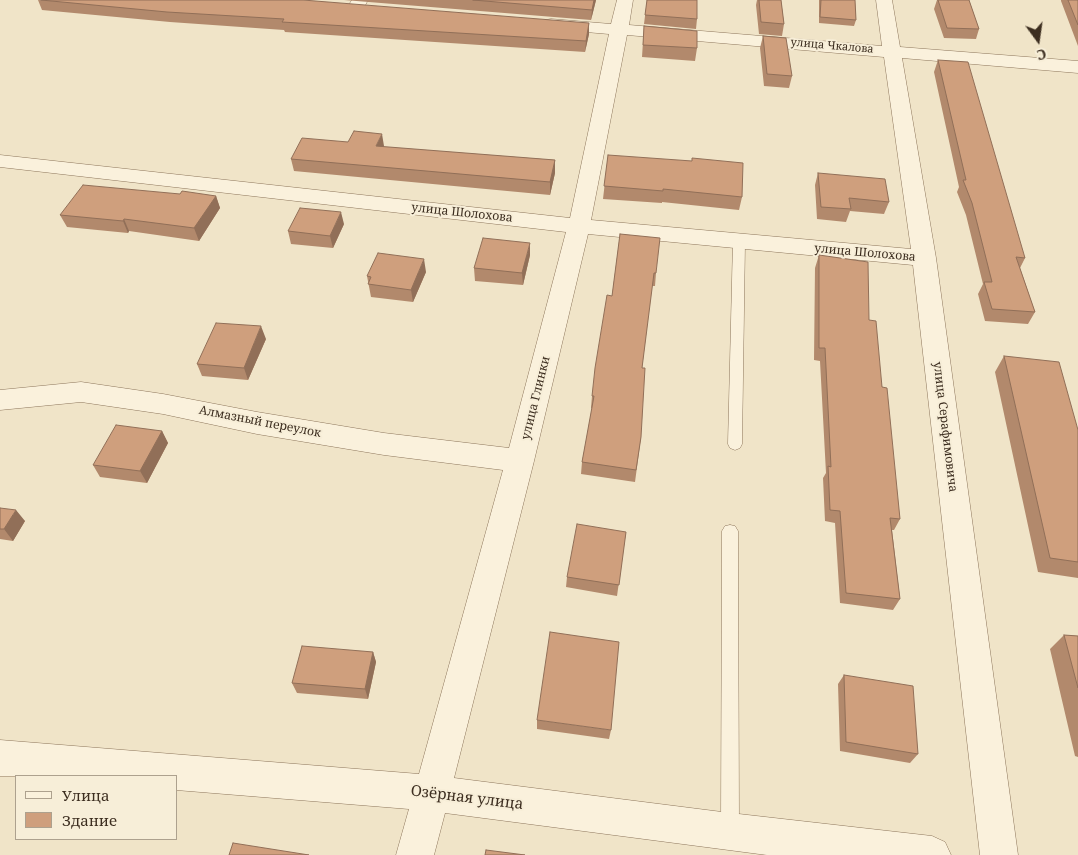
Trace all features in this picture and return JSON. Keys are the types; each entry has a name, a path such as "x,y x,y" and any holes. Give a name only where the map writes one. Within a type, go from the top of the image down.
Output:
{"street":[{"name":"улица Глинки","path":"415,855 520,461 579,226 625,0"},
{"name":"улица Серафимовича","path":"884,0 924,258 999,855"},
{"path":"336,7 358,4 375,10"},
{"name":"улица Чкалова","path":"532,22 1078,67"},
{"name":"улица Шолохова","path":"0,161 579,226 924,258"},
{"name":"Алмазный переулок","path":"0,400 81,392 163,404 257,423 384,444 520,461"},
{"name":"Озёрная улица","path":"0,758 432,793 730,832 932,855"}],"lane":[{"path":"735,444 738,241"},
{"path":"730,531 730,832"}],"building":[{"path":"41,0 303,0 589,23 586,41 282,22 284,19 167,12"},
{"path":"473,0 594,0 592,10"},
{"path":"647,0 697,0 697,19 645,15"},
{"path":"759,0 781,0 784,24 761,22"},
{"path":"821,0 855,0 856,20 820,17"},
{"path":"938,0 969,0 979,29 947,28"},
{"path":"1068,0 1078,0 1078,25"},
{"path":"644,26 697,31 697,48 643,45"},
{"path":"763,36 786,38 792,76 767,74"},
{"path":"938,60 968,62 1025,258 1016,257 1035,312 992,309 984,282 992,282 972,203 963,180 966,180"},
{"path":"354,131 382,134 376,146 555,160 550,182 291,159 302,138 348,142"},
{"path":"608,155 692,161 692,158 743,163 742,197 663,189 663,191 604,186"},
{"path":"818,173 885,179 889,202 849,198 851,209 821,207"},
{"path":"83,185 180,194 182,191 216,196 194,228 124,219 123,221 60,215"},
{"path":"300,208 341,212 330,236 288,231"},
{"path":"620,234 660,238 642,368 645,368 641,437 636,470 582,462 594,396 592,396 595,368 607,295 612,296"},
{"path":"483,238 530,243 522,273 474,268"},
{"path":"378,253 424,259 411,290 368,284 371,277 367,276"},
{"path":"819,255 868,262 869,320 876,321 882,387 887,388 900,519 890,518 900,599 846,593 840,511 830,510 828,466 831,467 825,348 819,348"},
{"path":"216,323 261,326 244,368 197,364"},
{"path":"1004,356 1059,362 1078,430 1078,562 1050,558"},
{"path":"116,425 162,431 140,471 93,465"},
{"path":"0,508 16,510 4,529 0,529"},
{"path":"577,524 626,532 619,585 567,577"},
{"path":"550,632 619,642 611,730 537,720"},
{"path":"1064,635 1078,636 1078,688"},
{"path":"302,646 373,652 365,689 292,683"},
{"path":"844,675 913,686 918,754 846,742"},
{"path":"233,843 309,855 229,855"},
{"path":"486,850 525,855 485,855"}]}
